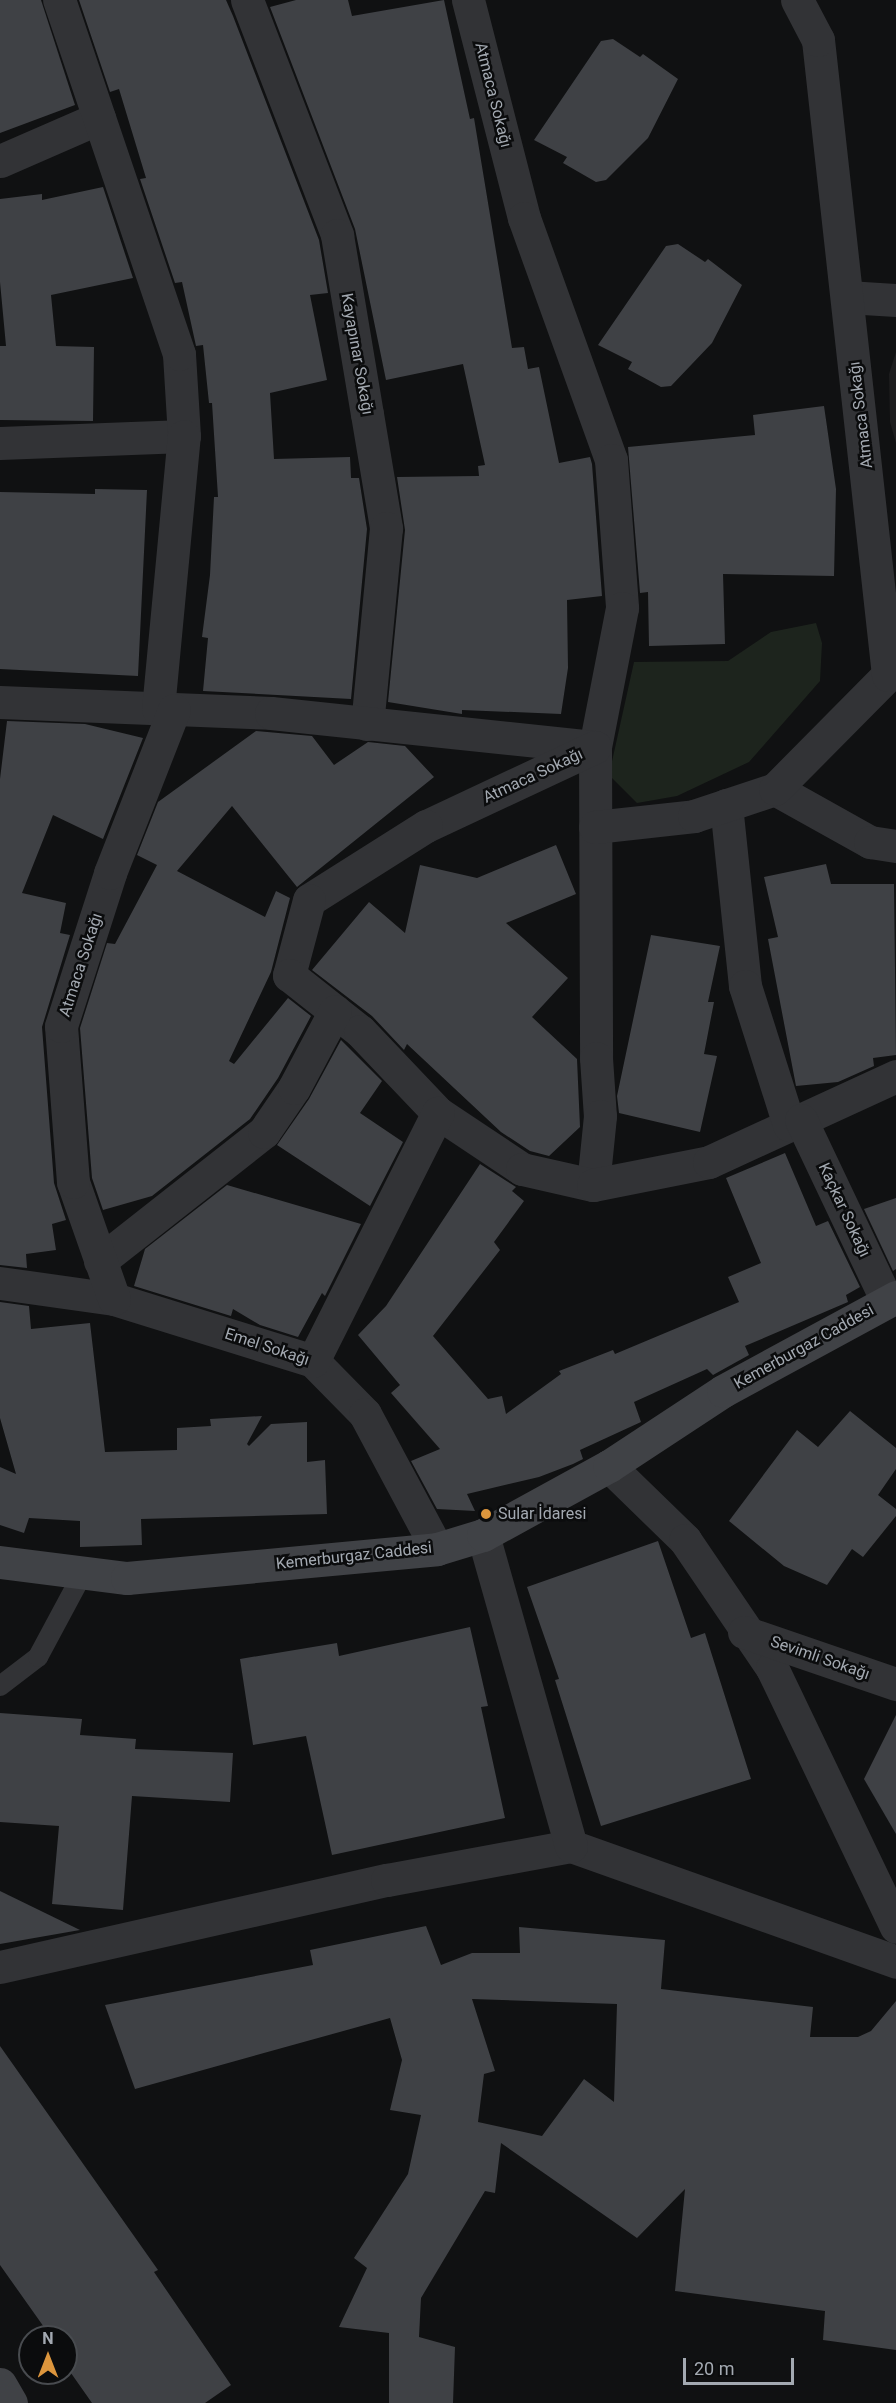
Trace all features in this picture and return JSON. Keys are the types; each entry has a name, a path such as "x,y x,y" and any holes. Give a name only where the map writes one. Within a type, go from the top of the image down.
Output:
{"main road":[{"name":"Kemerburgaz Caddesi","path":"0,1562 127,1578 437,1549 483,1535 609,1466 723,1391 892,1299"},
{"path":"0,2384 11,2403"}],"street":[{"name":"Atmaca Sokağı","path":"59,0 179,354 184,436 166,709 61,1026 74,1182 114,1299"},
{"name":"Kayapınar Sokağı","path":"247,0 337,235 368,414 386,528 368,724"},
{"name":"Atmaca Sokağı","path":"468,0 524,218 611,460 622,608 595,747 596,1058 600,1116 593,1185"},
{"name":"Atmaca Sokağı","path":"595,827 694,816 775,789 888,675 890,626 847,297 818,40 797,0"},
{"path":"0,161 99,118"},
{"path":"847,297 896,300"},
{"path":"0,443 184,436"},
{"path":"0,702 271,713 595,747"},
{"name":"Atmaca Sokağı","path":"595,747 426,826 309,900 289,975 360,1031 438,1113 522,1169 593,1185 709,1162 896,1076"},
{"path":"775,789 870,842 896,846"},
{"name":"Kaçkar Sokağı","path":"726,805 745,986 795,1122 892,1299"},
{"path":"100,1261 264,1132 294,1088 335,1011"},
{"path":"313,1361 438,1113"},
{"name":"Emel Sokağı","path":"0,1282 114,1299 313,1361 365,1414 437,1549"},
{"path":"609,1466 685,1540 744,1632 772,1668 896,1927"},
{"path":"483,1535 571,1846"},
{"name":"Sevimli Sokağı","path":"744,1632 896,1684"},
{"path":"0,1967 387,1880 571,1846 896,1962"}],"lane":[{"path":"0,1686 38,1657 83,1573"}],"shaded area":[{"path":"896,352 896,443 890,422 889,374"},
{"path":"816,623 822,643 820,681 749,762 677,796 637,803 609,775 634,662 728,661 771,632"}],"building":[{"path":"0,0 41,0 75,105 0,133"},
{"path":"79,0 226,0 233,16 319,240 328,293 310,295 327,380 270,393 274,459 350,457 351,478 359,478 367,529 351,699 203,691 208,638 202,637 210,575 214,497 218,497 212,403 209,403 203,345 196,346 182,282 175,283 140,179 146,178 119,89 110,92"},
{"path":"296,0 348,0 352,16 444,0 470,119 474,118 512,348 524,347 528,369 539,367 559,463 590,457 592,464 602,596 567,600 568,668 561,714 462,710 462,714 388,702 405,530 397,477 479,476 478,466 485,465 463,364 386,380 355,229 270,7"},
{"path":"613,39 640,57 643,54 678,79 648,138 606,180 596,182 563,163 567,157 534,140 601,41"},
{"path":"103,187 133,278 51,295 56,346 94,347 93,421 0,420 0,346 6,346 0,282 0,199 42,194 42,200"},
{"path":"678,244 705,262 708,259 742,285 712,343 671,386 661,387 628,369 632,362 598,345 666,246"},
{"path":"824,406 836,489 834,576 723,574 725,644 649,646 648,592 640,593 628,447 755,435 753,415"},
{"path":"95,489 147,490 138,676 0,669 0,492 95,494"},
{"path":"7,721 85,724 143,738 103,839 53,815 22,893 66,903 60,933 70,935 42,1027 54,1183 66,1220 52,1224 56,1250 26,1254 27,1268 0,1265 0,779"},
{"path":"256,731 312,736 334,765 368,742 405,746 434,777 297,887 232,806 177,871 265,917 276,891 290,898 271,972 229,1061 234,1064 288,998 311,1016 278,1078 250,1119 152,1196 103,1210 92,1178 80,1028 107,943 115,944 157,865 137,855 158,802"},
{"path":"556,845 576,894 506,923 568,978 532,1017 577,1059 580,1127 549,1156 530,1151 501,1132 407,1044 404,1050 372,1016 312,970 369,902 405,933 420,865 477,878"},
{"path":"826,864 831,884 894,884 896,1055 873,1058 874,1066 838,1082 796,1086 768,939 778,937 764,877"},
{"path":"651,935 720,946 708,1002 714,1002 704,1054 717,1056 700,1132 619,1113 617,1096"},
{"path":"341,1040 382,1081 360,1113 403,1142 370,1206 277,1145 309,1099"},
{"path":"785,1153 816,1226 828,1221 860,1287 846,1295 848,1302 745,1346 749,1355 713,1375 707,1369 634,1402 641,1422 580,1450 583,1459 539,1477 467,1494 475,1511 437,1509 411,1461 440,1449 391,1393 400,1385 358,1335 386,1306 480,1164 516,1187 512,1191 524,1201 494,1242 500,1250 433,1336 488,1399 502,1396 506,1414 561,1374 559,1371 613,1350 615,1354 739,1302 728,1277 761,1263 726,1178"},
{"path":"227,1185 361,1224 325,1296 322,1293 298,1337 260,1325 233,1309 231,1316 134,1286 145,1249"},
{"path":"896,1198 896,1269 893,1271 864,1209"},
{"path":"0,1302 29,1306 31,1329 90,1323 105,1452 177,1450 177,1428 211,1426 210,1419 262,1416 247,1444 249,1446 271,1424 307,1422 307,1462 325,1460 327,1514 141,1519 142,1545 80,1547 80,1521 29,1518 24,1533 0,1525 0,1467 16,1474 0,1418"},
{"path":"850,1411 896,1448 896,1469 878,1495 896,1509 896,1516 863,1557 852,1549 827,1585 784,1566 729,1521 797,1430 818,1447"},
{"path":"658,1541 691,1638 705,1633 751,1779 601,1826 555,1680 559,1679 527,1587"},
{"path":"470,1627 488,1706 481,1707 505,1818 332,1855 306,1736 253,1745 240,1659 337,1643 339,1656"},
{"path":"0,1713 82,1719 80,1735 136,1739 135,1749 233,1753 230,1802 132,1796 123,1910 52,1904 59,1826 0,1822"},
{"path":"896,1715 896,1834 864,1779"},
{"path":"0,1891 80,1930 0,1944"},
{"path":"426,1926 441,1965 472,1953 520,1953 519,1927 665,1940 661,1989 813,2007 810,2037 858,2037 871,2031 896,2001 896,2350 823,2340 825,2311 675,2291 685,2189 637,2238 501,2143 495,2193 485,2191 421,2298 419,2337 455,2347 453,2403 389,2403 389,2333 339,2327 367,2268 354,2258 408,2174 421,2115 390,2110 402,2060 390,2018 135,2089 105,2005 313,1965 310,1950","holes":["472,1999 617,2004 614,2102 584,2079 542,2136 478,2122 484,2074 495,2071"]},
{"path":"0,2046 158,2270 154,2272 231,2385 205,2403 92,2403 78,2383 78,2325 42,2325 0,2265"}],"place":[{"name":"Sular İdaresi","path":"486,1514"}]}
